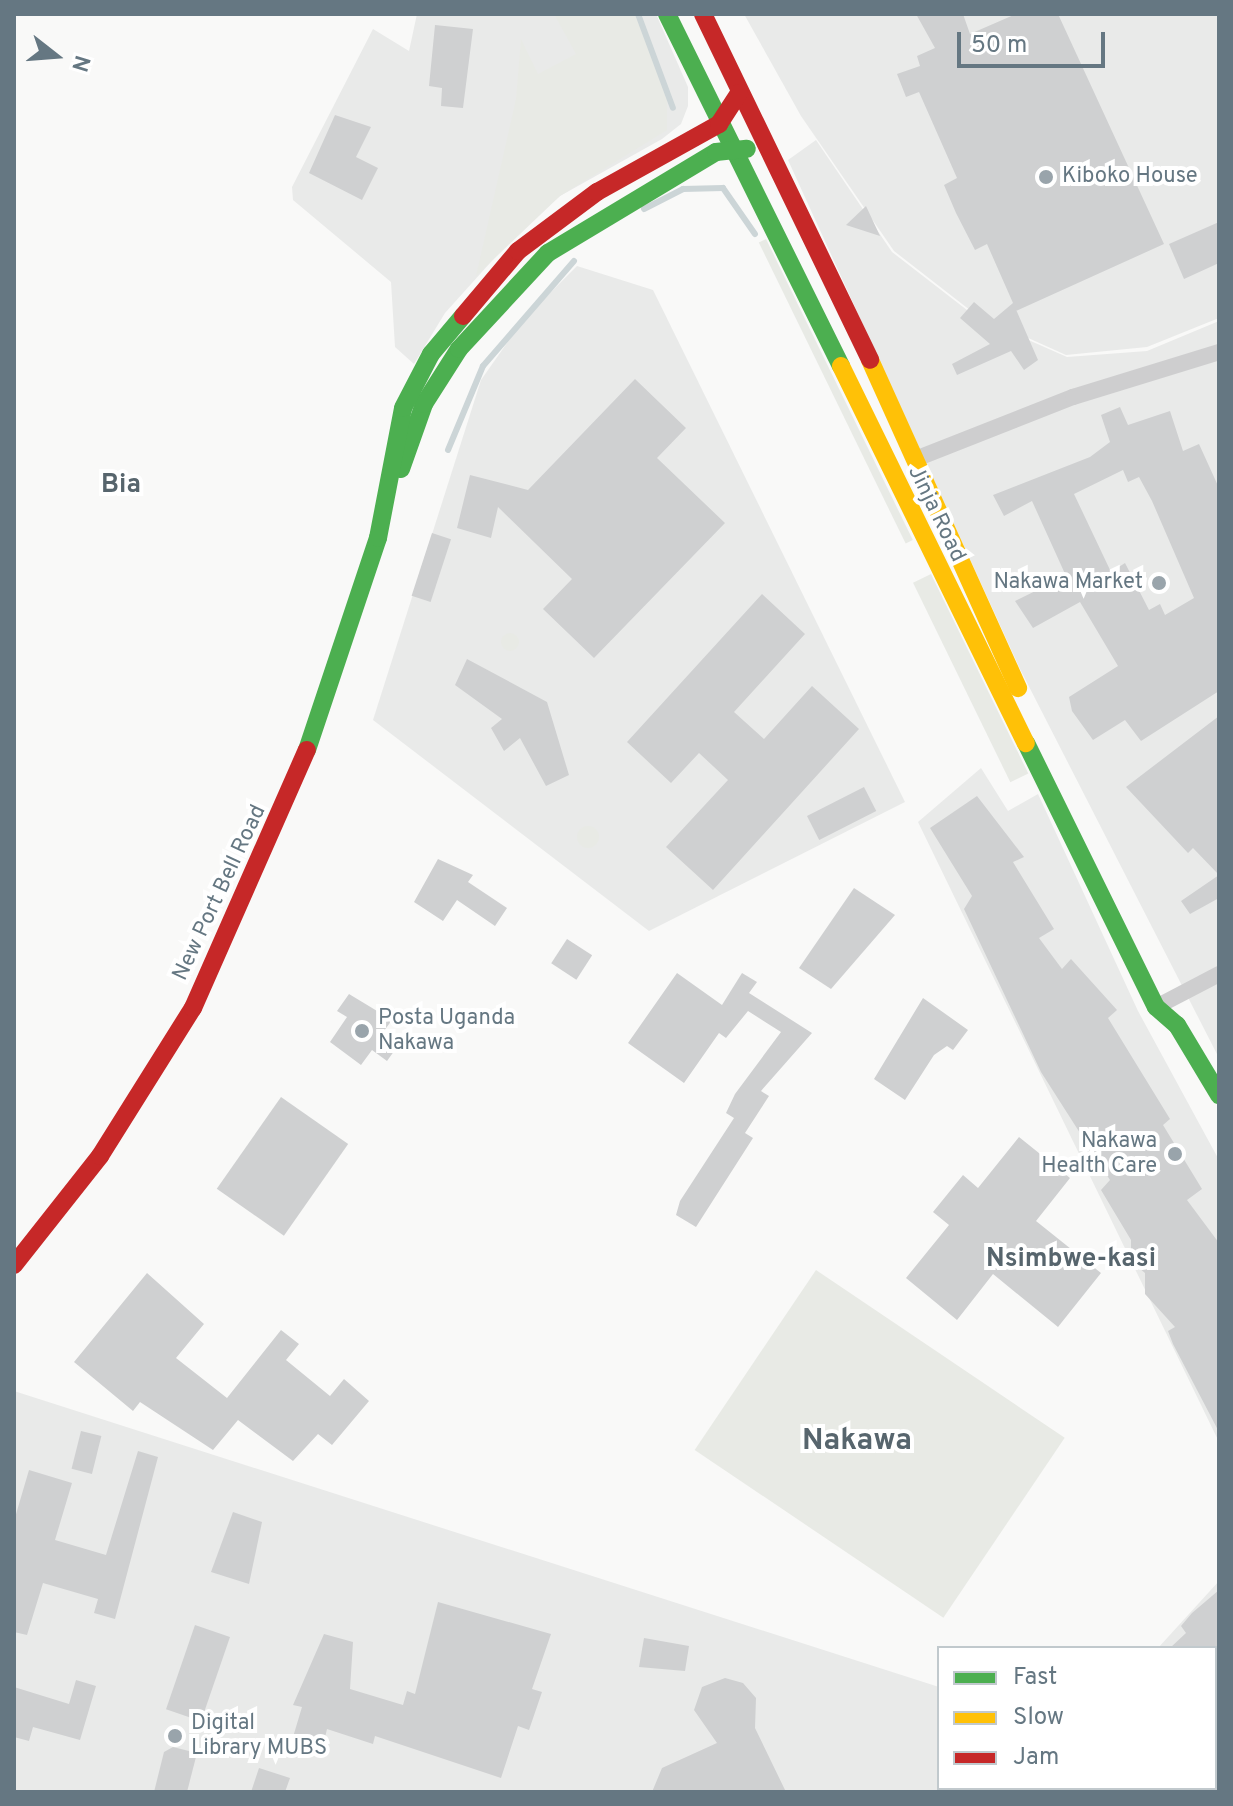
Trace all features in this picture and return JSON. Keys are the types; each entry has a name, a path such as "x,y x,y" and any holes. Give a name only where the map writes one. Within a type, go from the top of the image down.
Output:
{"main road":[{"name":"Jinja Road","path":"667,14 712,128 1164,1004 1219,1095"},
{"name":"Jinja Road","path":"703,14 918,458 972,592 1164,1004"},
{"path":"712,128 739,93"},
{"name":"New Port Bell Road","path":"387,500 407,398 490,278 597,192 712,128"},
{"path":"725,148 769,153"},
{"name":"New Port Bell Road","path":"14,1265 100,1156 204,987 296,784 387,500 424,404 498,302 565,238 725,148"}],"street":[{"path":"918,458 1073,397 1219,352"},
{"path":"1164,1004 1219,974"}],"shaded area":[{"path":"417,14 656,14 688,87 688,106 681,124 662,139 560,196 517,233 445,313 414,364 395,347 391,282 293,200 292,187 373,29 409,51"},
{"path":"554,14 635,14 667,97 667,130 560,196 476,276 516,99 521,39 538,74 576,54"},
{"path":"744,14 1219,14 1219,318 1147,347 1066,355 975,314 894,251 801,116"},
{"name":"Nakawa Market","path":"816,140 892,252 976,317 1067,357 1147,351 1219,321 1219,1058 1020,669 788,160"},
{"path":"766,239 913,540 906,544 759,243"},
{"path":"577,266 653,290 905,802 649,931 373,720 481,380 524,319"},
{"path":"931,574 1028,774 1010,782 913,583"},
{"path":"506,633 514,633 519,642 517,649 506,651 501,646 501,638"},
{"path":"981,768 1008,811 1038,794 1138,1011 1219,1160 1219,1442 918,822"},
{"path":"588,826 596,829 599,837 596,845 588,848 580,845 577,837 580,829"},
{"path":"816,1270 1065,1438 943,1618 695,1450"},
{"path":"14,1391 937,1686 937,1790 1069,1792 14,1792"},
{"path":"1219,1581 1219,1723 1217,1646 1160,1646"}],"building":[{"name":"Kiboko House","path":"916,14 963,14 970,34 1016,14 1058,14 1164,244 1017,311 1038,360 1024,370 1011,351 957,375 952,364 990,344 960,318 974,302 994,319 1013,303 987,244 975,250 956,213 944,185 957,178 919,92 906,97 897,74 920,66 917,56 935,48"},
{"path":"435,25 473,29 463,108 441,106 442,88 429,86"},
{"path":"335,115 371,127 356,157 378,168 362,200 309,173"},
{"path":"866,206 880,236 846,225"},
{"path":"1219,222 1219,263 1184,279 1169,244"},
{"path":"635,379 686,428 657,458 725,523 594,658 543,609 572,579 498,507 491,538 457,528 470,475 528,490"},
{"path":"1120,407 1128,425 1170,411 1183,451 1199,444 1219,488 1219,691 1141,741 1125,720 1093,740 1072,711 1069,697 1118,666 1080,602 1033,628 1015,601 1066,576 1032,501 1004,516 993,495 1090,457 1110,442 1101,415","holes":["1123,470 1128,482 1139,477 1194,598 1165,615 1160,604 1149,610 1125,563 1111,572 1074,494"]},
{"path":"432,533 451,539 431,602 412,596"},
{"path":"762,594 805,634 734,712 764,739 812,686 859,729 713,890 666,847 728,780 699,753 671,783 627,742"},
{"path":"467,659 547,702 569,775 546,786 520,738 504,751 491,728 502,719 455,685"},
{"path":"1219,716 1219,875 1193,848 1188,853 1126,787"},
{"path":"864,787 876,811 819,840 807,816"},
{"path":"977,796 1024,857 1013,862 1054,929 1039,938 1062,969 1071,959 1117,1010 1108,1018 1170,1119 1163,1125 1202,1189 1187,1200 1219,1243 1219,1432 1173,1344 1168,1331 1175,1327 1145,1294 1145,1273 1131,1261 1131,1240 1101,1190 1110,1180 1041,1072 964,909 972,896 930,828"},
{"path":"438,859 473,875 468,882 507,908 495,926 457,900 443,921 414,902"},
{"path":"1219,875 1219,898 1190,914 1181,901"},
{"path":"854,888 895,915 831,989 799,968"},
{"path":"567,939 592,955 576,980 551,963"},
{"path":"677,973 722,1005 742,973 757,982 749,993 812,1033 761,1091 769,1096 745,1133 753,1138 696,1227 676,1215 680,1201 734,1118 726,1113 735,1094 781,1032 748,1011 726,1038 719,1033 684,1083 628,1043"},
{"path":"349,994 392,1020 381,1035 397,1047 387,1061 372,1050 361,1065 330,1042 347,1017 337,1011"},
{"path":"923,998 968,1030 953,1050 947,1046 934,1055 905,1100 874,1079"},
{"path":"281,1097 348,1144 284,1236 217,1189"},
{"path":"1019,1137 1070,1178 1036,1221 1101,1273 1058,1327 993,1274 957,1320 906,1278 949,1225 933,1212 963,1175 978,1188"},
{"path":"147,1273 204,1324 176,1358 227,1398 281,1330 299,1344 286,1360 330,1396 344,1379 369,1401 332,1445 318,1434 293,1461 238,1420 213,1450 140,1402 133,1411 74,1362"},
{"path":"81,1431 101,1436 92,1474 72,1469"},
{"path":"138,1451 158,1457 115,1619 94,1613 98,1599 43,1583 27,1635 14,1632 14,1521 29,1470 72,1483 55,1540 106,1555"},
{"path":"233,1512 262,1522 249,1584 211,1572"},
{"path":"1219,1590 1219,1648 1172,1646 1186,1633 1181,1626"},
{"path":"438,1602 551,1634 532,1689 542,1692 529,1730 518,1726 501,1778 375,1736 373,1744 327,1729 323,1746 293,1737 302,1707 293,1705 324,1634 353,1642 350,1689 403,1705 407,1691 415,1694"},
{"path":"195,1625 230,1637 201,1721 166,1709"},
{"path":"644,1638 689,1646 685,1671 639,1667"},
{"path":"725,1678 743,1683 756,1698 755,1728 786,1792 652,1792 662,1768 717,1743 694,1710 702,1687"},
{"path":"76,1680 96,1686 80,1740 33,1727 29,1741 14,1737 14,1687 69,1704"},
{"path":"173,1747 197,1753 187,1792 154,1792 164,1752"},
{"path":"259,1768 290,1778 285,1792 251,1792"}],"waterway":[{"path":"638,14 673,108"},
{"path":"644,209 683,189 723,188 755,234"},
{"path":"448,450 483,366 574,261"}],"traffic: fast":[{"path":"667,14 841,366"},
{"path":"401,469 424,404 459,349 548,253 716,152 747,149"},
{"path":"307,750 378,538 403,408 431,354 463,316"},
{"path":"1026,743 1156,1007 1177,1025 1219,1095"}],"traffic: slow":[{"path":"870,360 1018,688"},
{"path":"841,366 1026,743"}],"traffic: jam":[{"path":"703,14 870,360"},
{"path":"463,316 518,251 597,192 719,124 739,93"},
{"path":"14,1265 100,1156 193,1008 307,750"}],"place":[{"name":"Kiboko House","path":"1046,177"},
{"name":"Nakawa Market","path":"1159,583"},
{"name":"Posta Uganda Nakawa","path":"362,1031"},
{"name":"Nakawa Health Care","path":"1175,1154"},
{"name":"Digital Library MUBS","path":"175,1736"}],"district":[{"name":"Bia","path":"121,486"},
{"name":"Nsimbwe-kasi","path":"1071,1260"},
{"name":"Nakawa","path":"857,1442"}]}
